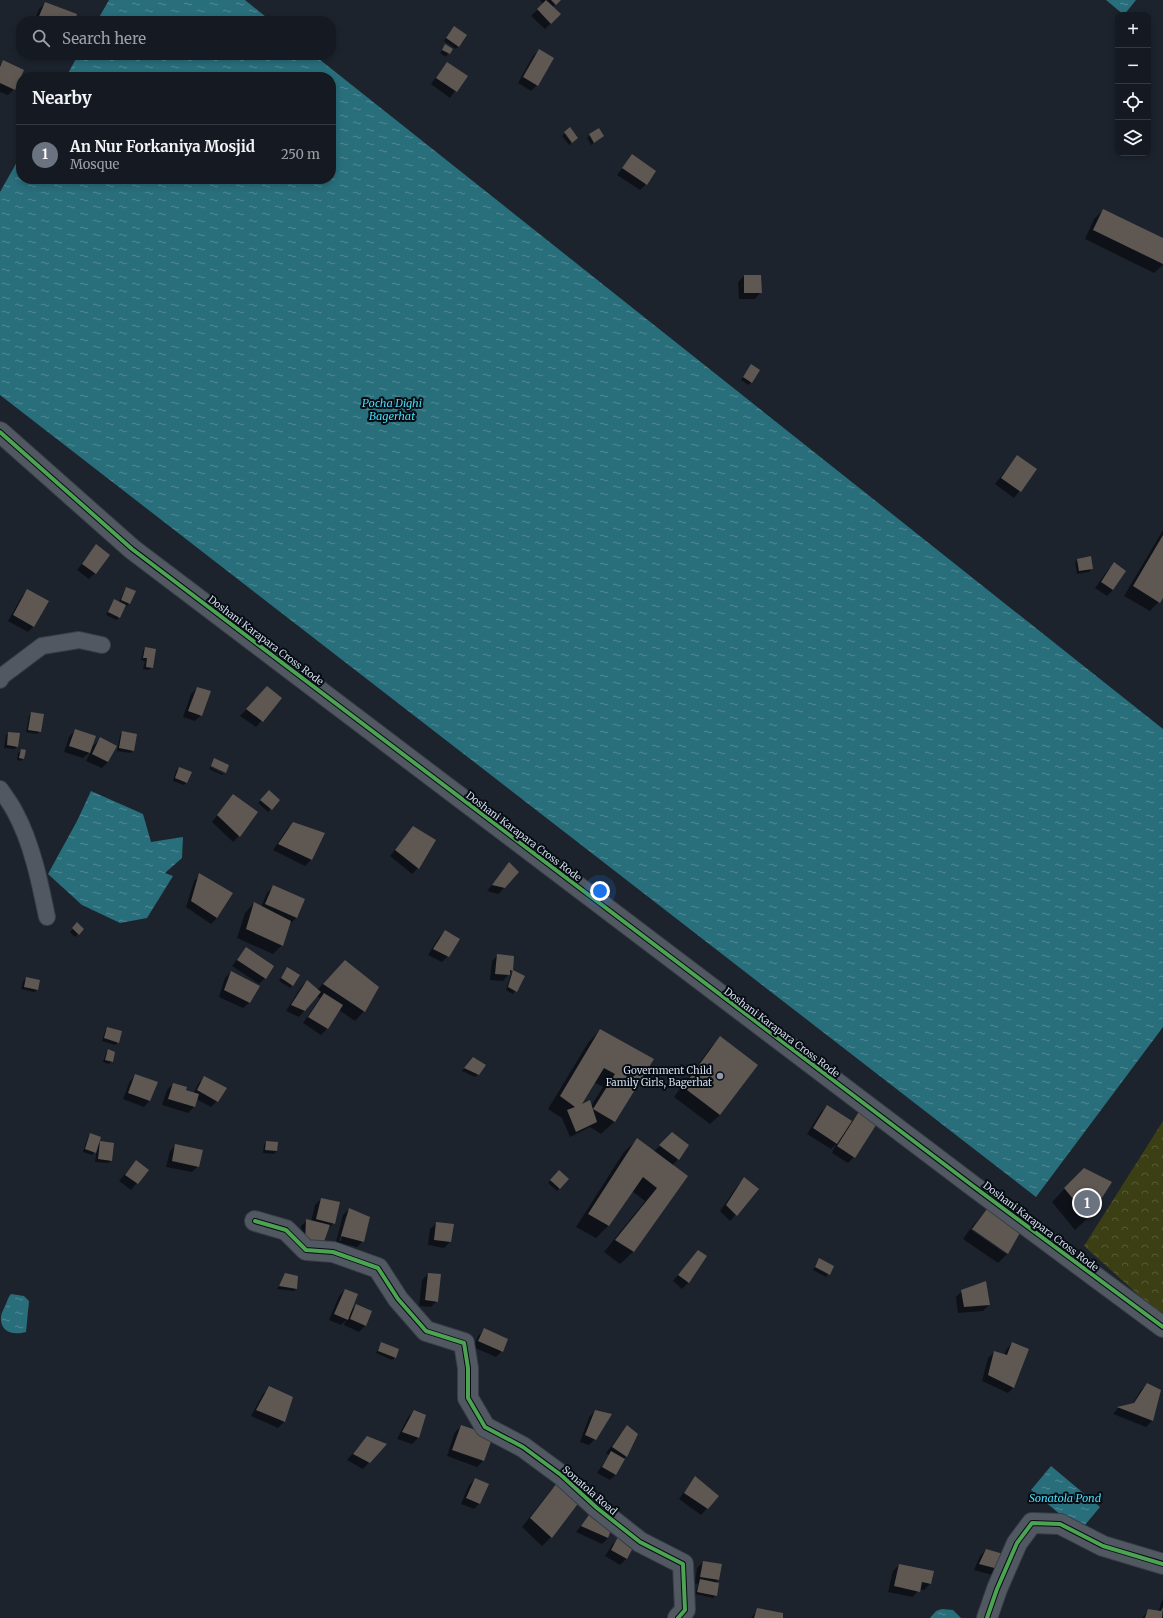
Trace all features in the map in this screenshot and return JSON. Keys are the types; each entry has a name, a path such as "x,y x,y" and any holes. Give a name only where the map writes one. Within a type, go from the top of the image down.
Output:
{"street":[{"name":"Doshani Karapara Cross Rode","path":"0,432 139,554 973,1186 1163,1327"},
{"path":"0,680 2,676 42,646 79,640 102,645"},
{"path":"0,789 15,812 26,836 42,891 47,917"},
{"name":"Sonatola Road","path":"255,1221 286,1230 306,1250 333,1252 378,1268 398,1299 426,1331 464,1343 468,1368 468,1398 485,1427 523,1447 560,1475 597,1508 640,1542 683,1564 685,1610 678,1618"},
{"path":"987,1618 997,1589 1017,1543 1032,1523 1060,1524 1103,1546 1163,1564"}],"green space":[{"path":"1163,1121 1163,1317 1084,1246"}],"water":[{"path":"109,0 245,0 265,16 100,16"},
{"path":"1106,0 1136,0 1126,12 1120,12"},
{"name":"Pocha Dighi Bagerhat","path":"75,60 320,60 335,72 69,72"},
{"name":"Pocha Dighi Bagerhat","path":"336,72 1163,729 1163,1027 1036,1197 0,395 0,192 16,164 16,184 336,184"},
{"path":"91,791 143,814 151,842 183,837 182,858 165,873 173,876 147,918 120,923 82,905 48,874 77,821"},
{"path":"11,1294 24,1296 29,1301 26,1332 9,1332 1,1323 1,1315"},
{"name":"Sonatola Pond","path":"1051,1466 1100,1507 1080,1531 1031,1490"},
{"path":"942,1609 953,1610 961,1618 930,1618 936,1611"}],"building":[{"path":"546,0 561,14 551,24 537,9"},
{"path":"551,0 561,0 556,5"},
{"path":"45,2 77,14 76,16 39,16"},
{"path":"454,26 467,35 459,47 446,38"},
{"path":"445,44 453,49 450,54 442,50"},
{"path":"539,49 554,58 538,86 523,77"},
{"path":"3,60 24,70 23,72 16,72 15,90 0,83 0,67"},
{"path":"447,62 468,76 457,92 436,78"},
{"path":"570,127 578,138 572,143 564,132"},
{"path":"599,128 604,136 594,143 589,134"},
{"path":"632,154 656,171 647,185 622,168"},
{"path":"1103,209 1163,238 1163,264 1093,230"},
{"path":"744,275 761,275 762,293 744,293"},
{"path":"751,364 760,370 752,383 743,377"},
{"path":"1017,455 1037,469 1021,492 1001,478"},
{"path":"1163,535 1163,598 1160,603 1133,586"},
{"path":"96,544 110,555 96,574 82,564"},
{"path":"1091,556 1093,569 1079,571 1077,559"},
{"path":"1114,562 1126,571 1113,590 1101,582"},
{"path":"126,587 136,591 130,604 121,600"},
{"path":"27,589 49,601 34,627 13,615"},
{"path":"114,599 126,605 120,618 108,612"},
{"path":"145,647 156,649 153,668 146,667 147,658 143,658"},
{"path":"267,686 282,698 263,722 246,709"},
{"path":"197,687 211,691 202,716 188,711"},
{"path":"31,712 44,714 41,732 28,730"},
{"path":"75,729 96,736 90,753 69,746"},
{"path":"122,731 137,734 134,751 119,748"},
{"path":"8,732 20,733 18,747 7,745"},
{"path":"100,737 117,746 108,762 92,754"},
{"path":"21,749 26,750 24,759 19,758"},
{"path":"214,758 229,765 226,773 211,766"},
{"path":"179,767 192,772 187,783 175,778"},
{"path":"269,790 280,800 272,810 260,800"},
{"path":"233,794 258,812 240,837 217,815"},
{"path":"293,822 325,833 312,860 278,844"},
{"path":"413,826 436,840 419,869 395,850"},
{"path":"509,862 519,872 505,888 492,885"},
{"path":"199,873 233,893 217,918 191,901"},
{"path":"273,885 305,899 297,918 265,904"},
{"path":"254,902 291,921 283,946 246,929"},
{"path":"77,922 84,929 79,935 72,928"},
{"path":"445,930 460,939 449,957 433,949"},
{"path":"246,947 274,966 266,979 237,960"},
{"path":"497,954 514,956 513,971 510,970 510,975 495,974"},
{"path":"345,960 379,987 365,1012 323,984"},
{"path":"287,967 300,975 293,986 281,978"},
{"path":"513,970 525,976 517,992 508,987"},
{"path":"231,971 260,986 250,1003 224,990"},
{"path":"26,977 40,980 38,990 24,987"},
{"path":"307,980 321,992 305,1011 291,1005"},
{"path":"324,993 343,1005 328,1029 308,1017"},
{"path":"107,1027 122,1031 119,1043 104,1038"},
{"path":"600,1029 654,1059 615,1122 593,1109 615,1074 604,1068 582,1104 590,1100 597,1122 576,1132 567,1110 575,1107 560,1096"},
{"name":"Government Child Family Girls, Bagerhat","path":"720,1036 758,1065 720,1115 683,1087"},
{"path":"108,1049 115,1052 113,1062 105,1060"},
{"path":"473,1057 486,1065 479,1075 464,1068"},
{"path":"135,1074 158,1082 150,1101 128,1093"},
{"path":"204,1076 227,1088 218,1102 197,1090"},
{"path":"173,1083 187,1087 186,1090 199,1094 195,1107 168,1099"},
{"path":"827,1105 852,1121 837,1144 813,1128"},
{"path":"860,1110 878,1122 855,1158 837,1146"},
{"path":"672,1132 689,1145 679,1160 659,1145"},
{"path":"90,1133 101,1137 96,1153 85,1149"},
{"path":"637,1138 688,1176 634,1252 615,1240 657,1188 643,1177 609,1226 588,1214"},
{"path":"100,1141 114,1143 112,1161 98,1159"},
{"path":"266,1141 278,1142 277,1151 265,1150"},
{"path":"175,1144 203,1150 199,1167 172,1161"},
{"path":"136,1160 149,1170 138,1184 125,1175"},
{"path":"1084,1168 1112,1182 1089,1218 1064,1188"},
{"path":"559,1170 569,1179 560,1189 550,1180"},
{"path":"744,1177 759,1189 737,1216 726,1205"},
{"path":"321,1198 340,1202 335,1224 316,1219"},
{"path":"349,1208 370,1217 364,1242 341,1236"},
{"path":"987,1209 1021,1231 1008,1254 972,1229"},
{"path":"306,1219 330,1225 322,1247 305,1243"},
{"path":"436,1222 454,1224 451,1242 434,1240"},
{"path":"698,1250 707,1256 689,1283 678,1275"},
{"path":"819,1258 834,1266 830,1275 815,1267"},
{"path":"285,1273 298,1276 297,1289 279,1286"},
{"path":"428,1273 441,1274 438,1302 425,1300"},
{"path":"986,1281 990,1305 964,1307 961,1290"},
{"path":"345,1289 358,1294 348,1320 334,1314"},
{"path":"356,1304 372,1311 366,1326 350,1319"},
{"path":"484,1328 508,1339 503,1352 478,1341"},
{"path":"381,1342 399,1349 396,1358 378,1351"},
{"path":"1012,1342 1029,1349 1014,1388 988,1375 994,1351 1007,1355"},
{"path":"1147,1383 1161,1390 1153,1421 1117,1407 1134,1403"},
{"path":"269,1386 293,1397 285,1422 256,1410"},
{"path":"414,1410 426,1415 419,1438 402,1432"},
{"path":"595,1410 612,1414 596,1440 585,1435"},
{"path":"461,1425 493,1436 484,1461 452,1450"},
{"path":"627,1425 638,1434 627,1457 612,1447"},
{"path":"367,1436 387,1444 370,1463 353,1454"},
{"path":"611,1451 625,1459 616,1475 602,1467"},
{"path":"695,1476 719,1496 708,1509 684,1493"},
{"path":"475,1478 489,1484 480,1504 466,1498"},
{"path":"560,1479 580,1501 552,1538 530,1518"},
{"path":"591,1512 613,1525 608,1538 581,1526"},
{"path":"618,1537 634,1546 627,1559 611,1550"},
{"path":"986,1549 1007,1555 1002,1570 979,1564"},
{"path":"703,1561 722,1564 719,1580 700,1577"},
{"path":"899,1564 934,1571 931,1584 922,1582 920,1592 894,1586"},
{"path":"700,1579 719,1583 717,1596 697,1592"},
{"path":"1163,1607 1162,1618 1145,1618 1148,1609 1161,1611"},
{"path":"757,1608 783,1613 783,1618 754,1618"}],"cycle path":[{"path":"0,432 132,549 973,1186 1163,1327"},
{"path":"255,1221 286,1230 306,1250 333,1252 378,1268 398,1299 426,1331 464,1343 468,1368 468,1398 485,1427 523,1447 561,1475 597,1508 640,1542 683,1564 685,1610 678,1618"},
{"path":"987,1618 997,1589 1017,1543 1032,1523 1060,1524 1103,1546 1163,1564"}],"place":[{"name":"Government Child Family Girls, Bagerhat","path":"720,1076"},
{"name":"An Nur Forkaniya Mosjid","path":"1087,1203"}]}
